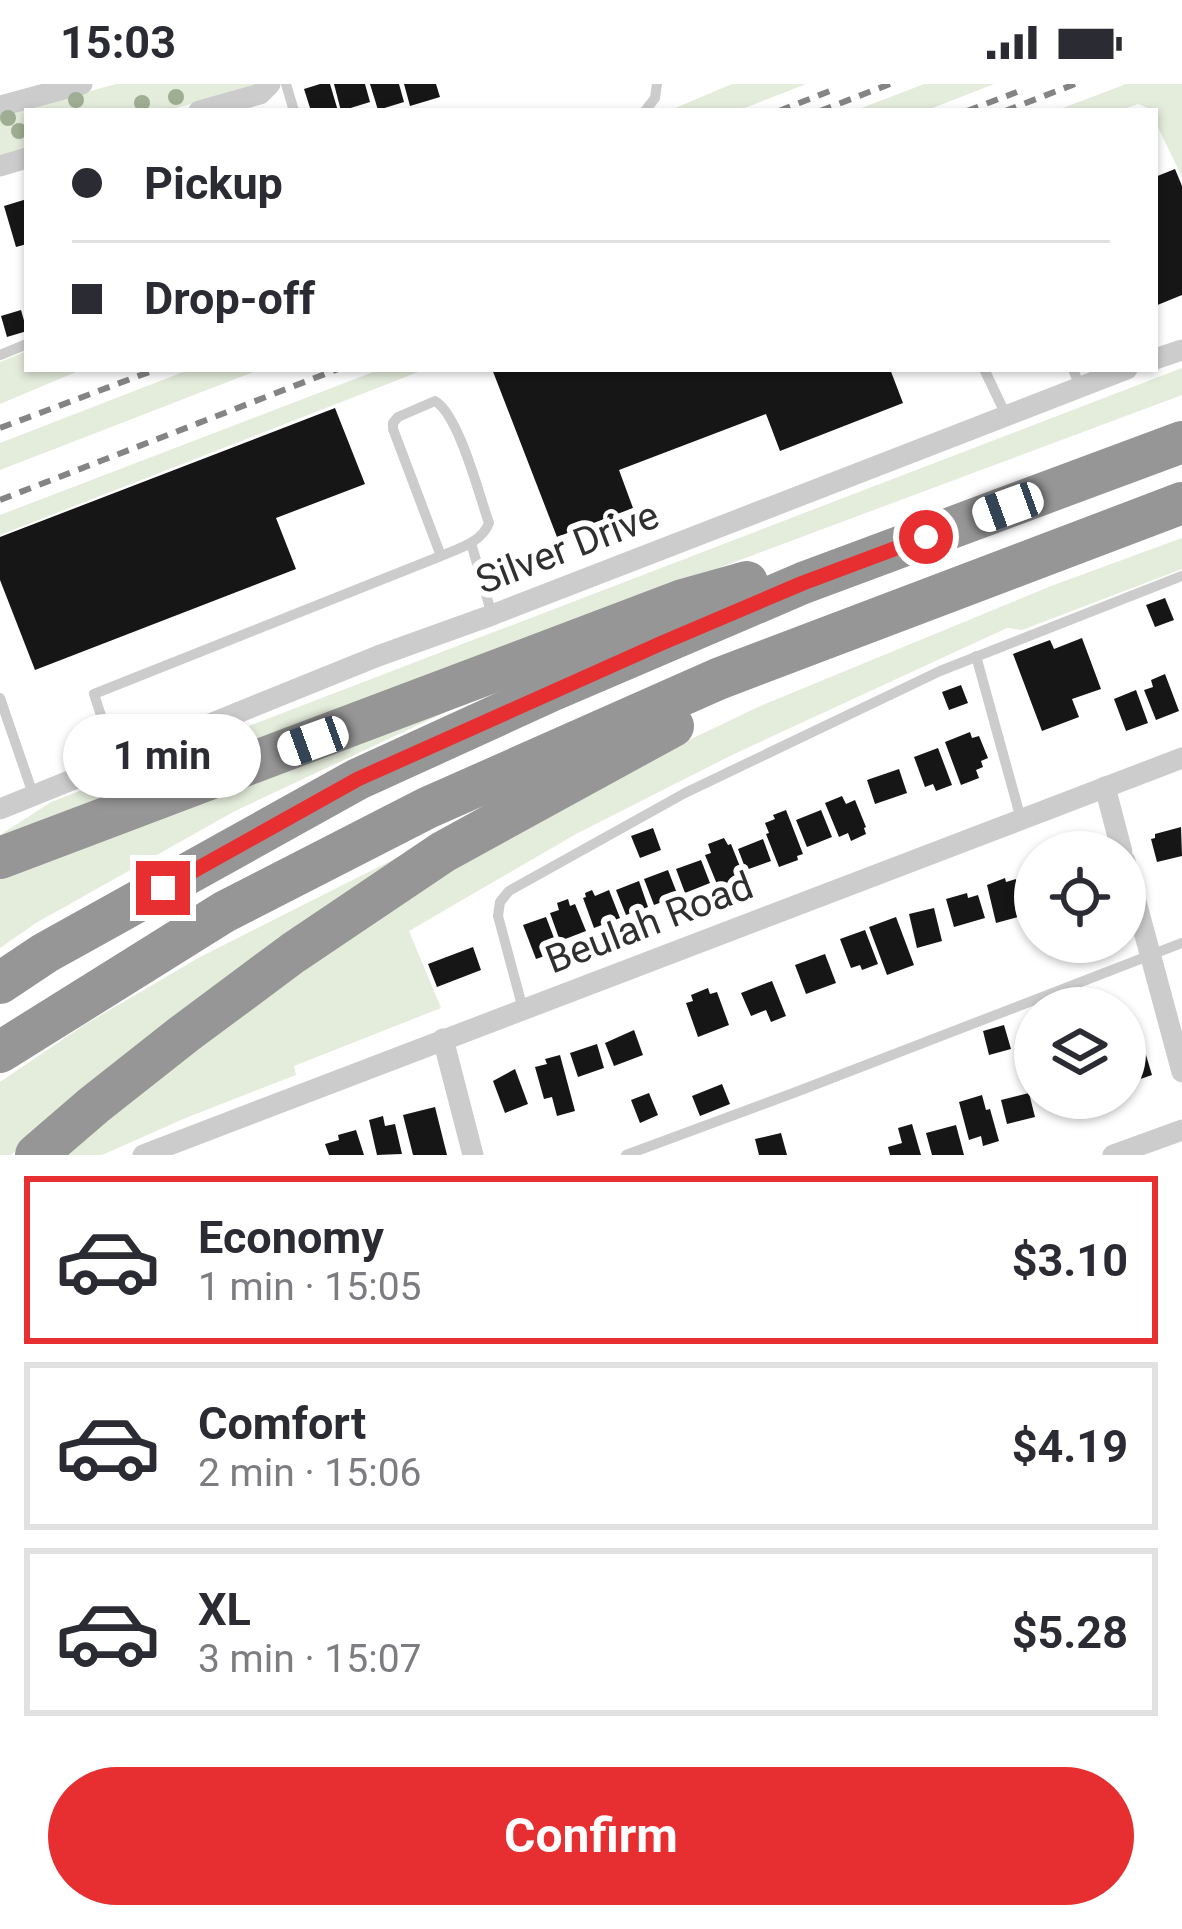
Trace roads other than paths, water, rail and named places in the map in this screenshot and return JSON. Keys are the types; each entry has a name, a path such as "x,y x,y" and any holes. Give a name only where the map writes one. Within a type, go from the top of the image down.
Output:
{"highway":[{"path":"0,983 45,952 358,779 803,583 1182,442"},
{"path":"0,1052 224,912 372,834 718,679 1182,503"},
{"path":"0,858 683,601 1008,507"},
{"path":"36,1155 184,1034 293,953 443,852 710,706 909,606"}],"street":[{"path":"0,106 82,84"},
{"path":"210,108 260,94 271,84"},
{"name":"Silver Drive","path":"0,809 378,656 1006,415 1077,378 1110,372"},
{"name":"Beulah Road","path":"143,1155 1182,758"},
{"path":"1105,787 1117,831"},
{"name":"Silver Drive","path":"0,823 33,794"},
{"path":"1146,940 1182,1072"},
{"path":"442,1039 473,1155"},
{"path":"1113,1155 1182,1130"}],"lane":[{"path":"985,372 1006,415"},
{"path":"116,762 94,694 440,556 484,534 489,523 456,427 443,405 435,401 398,417 393,429 440,556"},
{"path":"471,543 492,615"},
{"path":"523,1009 499,916 500,902 509,891 686,794 976,656 1182,576"},
{"path":"976,656 1021,819"},
{"path":"0,698 5,731 33,794"},
{"path":"626,1155 1182,943"}],"railway":[{"path":"828,108 890,84"},
{"path":"1013,108 1075,84"},
{"path":"787,108 835,89"},
{"path":"975,108 1017,92"},
{"path":"0,428 149,372"},
{"path":"0,500 330,372"}]}
